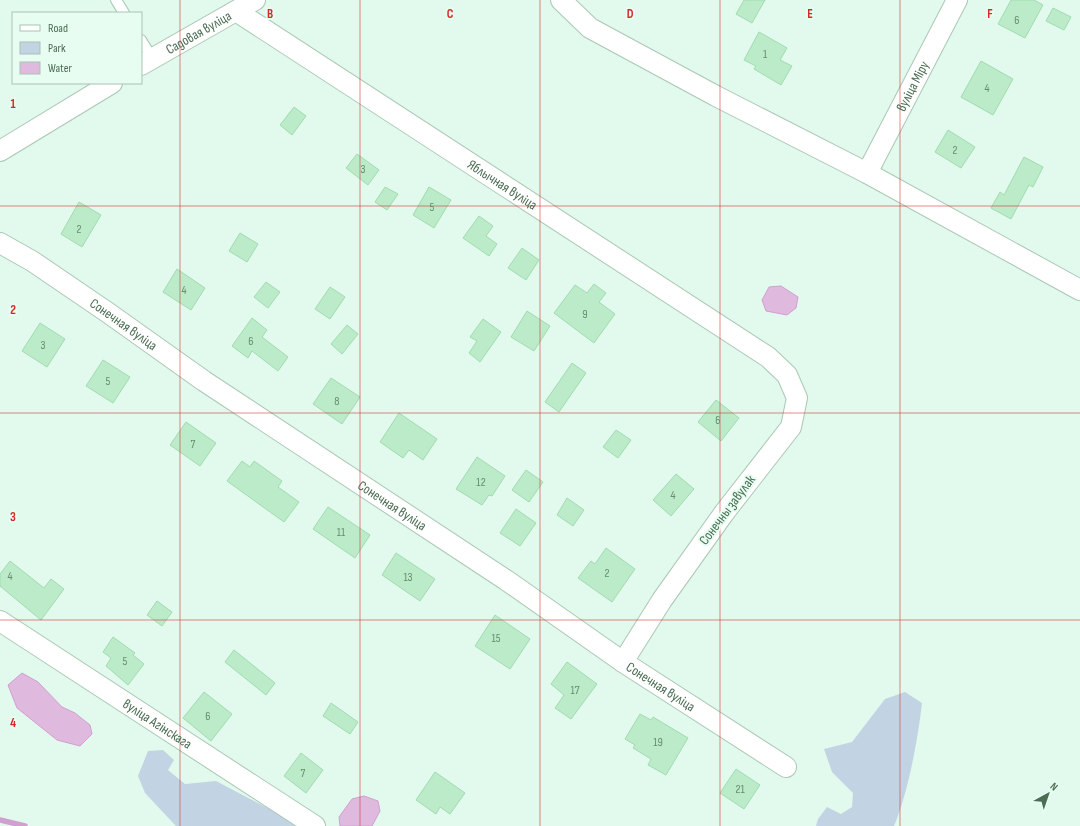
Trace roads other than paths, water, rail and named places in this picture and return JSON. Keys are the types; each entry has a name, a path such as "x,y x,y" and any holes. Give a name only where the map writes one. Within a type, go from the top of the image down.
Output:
{"street":[{"name":"Садовая вуліца","path":"147,62 255,0"},
{"path":"561,0 590,28 716,96 867,173 1080,290"},
{"name":"вуліца Міру","path":"867,173 957,0"},
{"name":"Яблычная вуліца","path":"236,11 768,357"},
{"path":"0,151 110,84"},
{"name":"Сонечная вуліца","path":"0,244 32,261 204,381 506,580 623,662 786,767"},
{"name":"Сонечны завулак","path":"623,662 662,600 724,512 791,427 797,398 788,375 768,357"},
{"name":"вуліца Агінскага","path":"0,621 315,826"}],"lane":[{"path":"116,0 123,12"},
{"path":"142,44 147,62"}],"water":[{"path":"781,286 798,297 796,308 787,315 766,311 762,300 769,287"},
{"path":"22,673 38,682 62,707 75,713 90,725 92,734 80,746 57,740 17,708 8,685"},
{"path":"364,796 378,801 380,811 372,826 340,826 339,817 352,799"}],"waterway":[{"path":"0,820 25,826"}]}
